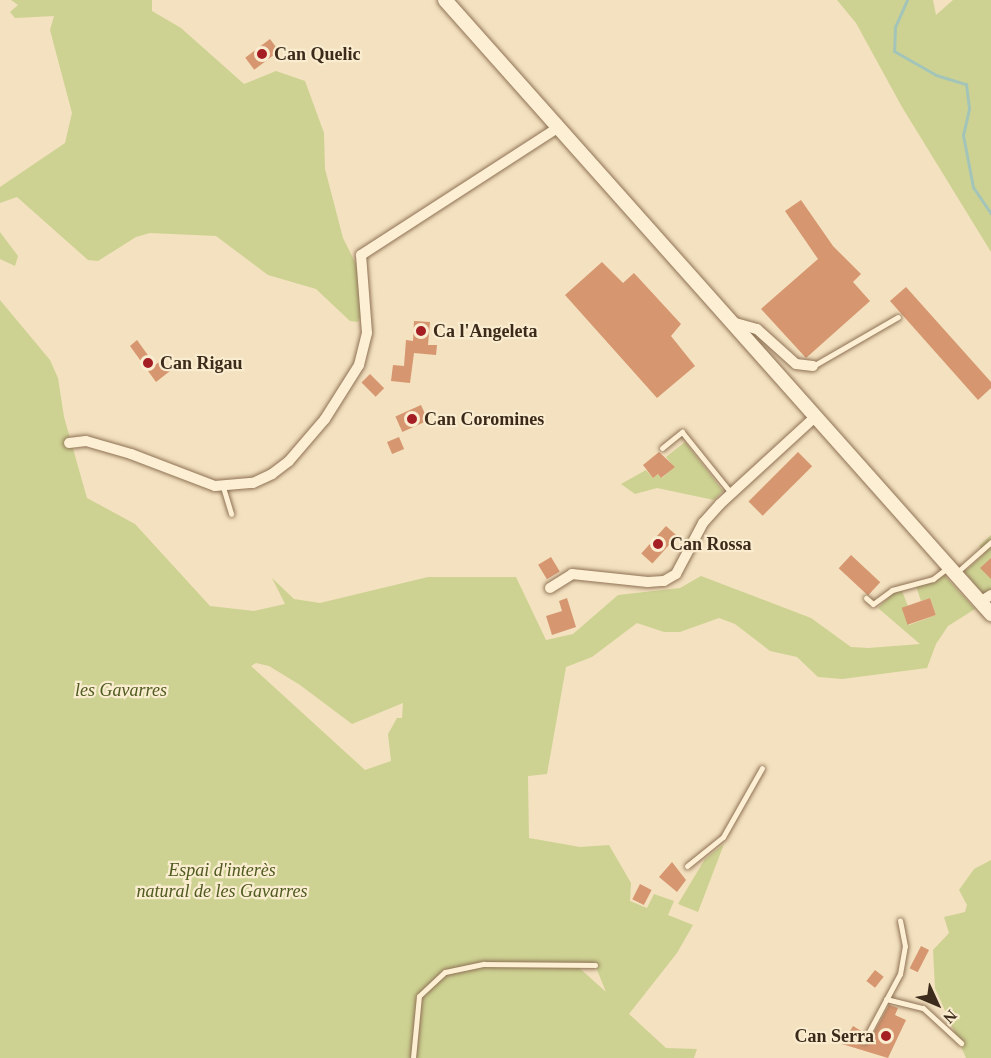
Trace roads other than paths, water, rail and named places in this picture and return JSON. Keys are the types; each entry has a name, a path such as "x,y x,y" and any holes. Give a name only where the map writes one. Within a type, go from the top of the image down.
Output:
{"main road":[{"path":"446,0 952,570 985,599 991,614"}],"street":[{"path":"69,443 94,443 223,487 253,483 289,461 325,419 358,365 367,333 360,255 559,127"},
{"path":"731,322 757,329 796,364 813,366"},
{"path":"550,588 573,574 664,581 685,562 703,523 731,493 815,417"}],"lane":[{"path":"813,366 898,317"},
{"path":"662,448 682,432 731,493"},
{"path":"223,487 231,514"},
{"path":"866,598 873,604 892,590 933,579 952,570 991,542"},
{"path":"687,866 723,837 762,768"},
{"path":"864,1041 904,960 900,920"},
{"path":"414,1058 419,996 434,978 445,972 484,964 595,965"},
{"path":"886,999 923,1008 961,1043"}],"waterway":[{"path":"907,0 895,27 894,51 936,75 966,84 969,109 963,135 973,187 991,214"}],"place":[{"name":"Can Quelic","path":"262,54"},
{"name":"Ca l'Angeleta","path":"421,331"},
{"name":"Can Rigau","path":"148,363"},
{"name":"Can Coromines","path":"412,419"},
{"name":"Can Rossa","path":"658,544"},
{"name":"Can Serra","path":"886,1036"}],"park label":[{"name":"les Gavarres","path":"121,690"},
{"name":"Espai d'interès natural de les Gavarres","path":"222,881"}]}
